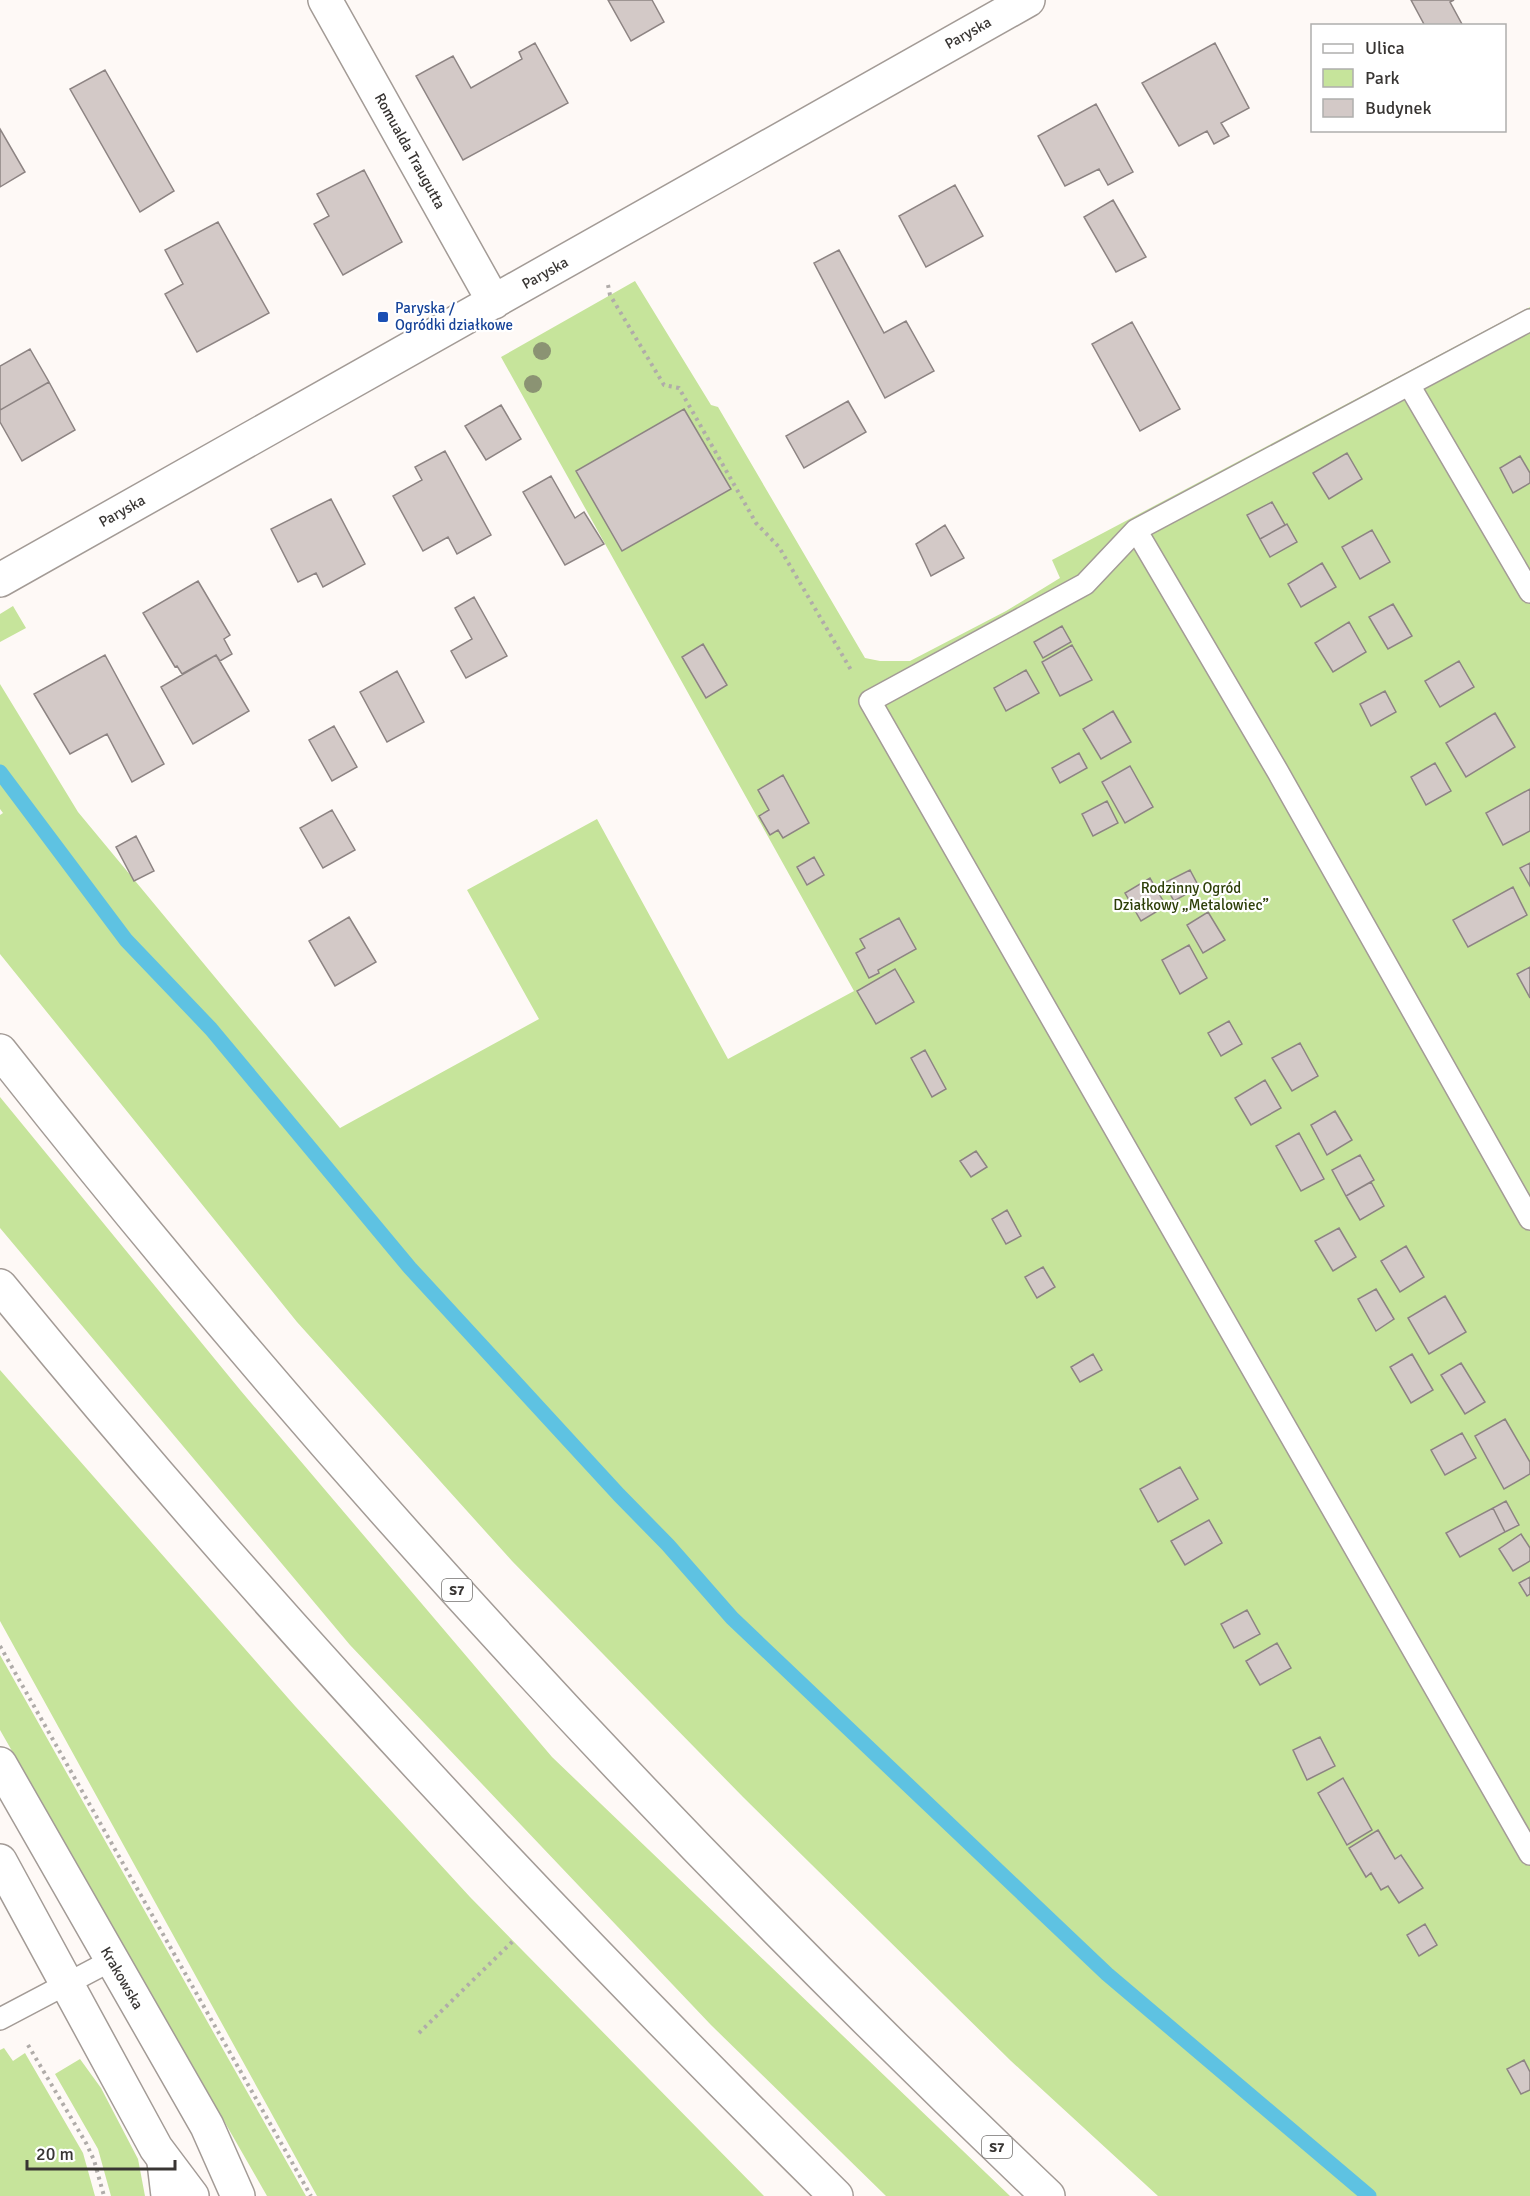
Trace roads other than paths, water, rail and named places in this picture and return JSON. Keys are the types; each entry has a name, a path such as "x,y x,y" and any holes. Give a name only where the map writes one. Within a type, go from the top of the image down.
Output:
{"main road":[{"name":"Romualda Traugutta","path":"325,0 494,302"},
{"name":"Paryska","path":"0,580 1028,0"},
{"name":"S7","path":"0,1052 182,1275 373,1496 521,1661 747,1899 875,2029 1048,2196"},
{"path":"0,1286 175,1495 355,1699 646,2007 836,2196"},
{"name":"Krakowska","path":"0,1764 207,2126 238,2196"},
{"path":"0,1861 156,2148 192,2196"}],"lane":[{"path":"1530,320 1137,530 1085,584 870,701 1530,1854"},
{"path":"1409,385 1530,592"},
{"path":"1137,530 1278,772 1530,1219"},
{"path":"5,2016 112,1960"},
{"path":"156,2148 162,2196"}],"waterway":[{"path":"0,772 126,940 211,1029 410,1268 668,1545 732,1618 1107,1974 1369,2196"}],"place":[{"name":"Paryska / Ogródki działkowe","path":"383,317"}],"park label":[{"name":"Rodzinny Ogród Działkowy „Metalowiec”","path":"1191,896"}]}
